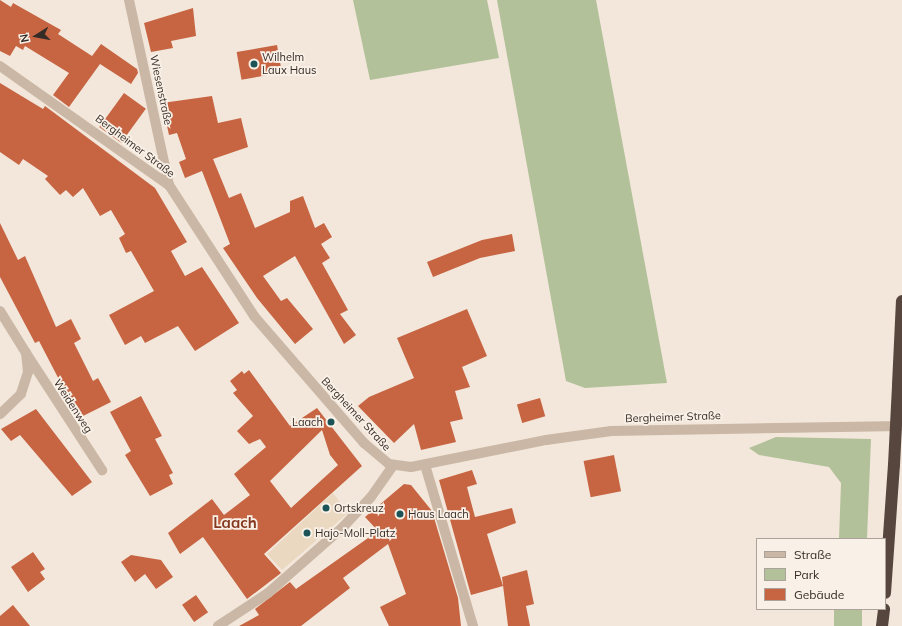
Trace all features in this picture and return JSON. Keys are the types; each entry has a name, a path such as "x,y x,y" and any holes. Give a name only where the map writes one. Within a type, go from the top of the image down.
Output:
{"highway":[{"path":"886,579 894,465 902,301"},
{"path":"882,626 884,610"}],"street":[{"name":"Wiesenstraße","path":"128,0 169,185"},
{"name":"Bergheimer Straße","path":"0,66 169,185 254,316 364,443 393,465 425,465 552,439 611,431 902,426"},
{"name":"Weidenweg","path":"0,311 102,470"},
{"name":"Weidenweg","path":"0,414 24,388 28,372 26,353"},
{"path":"218,626 268,593 343,526 371,497 393,465"},
{"path":"425,465 473,626"}],"green space":[{"path":"353,0 487,0 499,58 370,80"},
{"path":"497,0 596,0 667,383 585,388 566,381"},
{"path":"776,437 871,439 867,538 839,538 841,483 829,467 759,455 749,448"},
{"path":"834,610 862,610 862,626 834,626"}],"shaded area":[{"name":"Hajo-Moll-Platz","path":"333,493 348,513 282,570 267,554"}],"building":[{"path":"0,0 11,7 13,3 61,30 58,34 92,56 101,44 137,69 138,73 131,84 100,64 69,107 53,95 69,73 25,46 23,50 16,46 10,56 0,51"},
{"path":"193,8 196,36 171,41 173,48 151,52 144,23"},
{"name":"Wilhelm Laux Haus","path":"277,45 282,73 241,80 237,52"},
{"path":"0,83 43,109 45,106 155,188 187,242 171,251 185,276 202,267 239,323 195,351 178,326 145,343 141,336 125,345 109,315 154,291 131,251 126,253 119,238 125,234 111,210 100,216 83,188 73,197 66,190 60,195 45,179 48,176 23,159 19,165 0,152"},
{"path":"124,93 146,109 121,143 99,127"},
{"path":"212,96 218,123 241,118 248,147 213,159 229,198 241,193 255,228 290,212 290,201 303,196 315,228 324,223 332,237 321,244 330,258 322,263 348,310 340,314 356,335 344,344 295,256 263,276 281,301 287,298 313,329 295,344 257,298 223,248 230,244 202,171 185,178 179,162 186,159 177,133 169,135 162,103"},
{"path":"0,223 18,260 25,256 56,327 71,319 81,339 74,343 93,381 98,378 111,402 79,418 39,341 35,343 0,277"},
{"path":"512,234 515,251 480,258 433,277 427,262 482,240"},
{"path":"467,309 487,356 462,367 470,387 455,391 463,419 450,422 456,442 421,450 414,424 394,443 358,406 369,397 414,378 397,338"},
{"path":"249,370 290,426 317,408 362,466 264,554 281,573 247,599 203,537 180,554 168,533 212,499 224,515 250,495 234,474 266,447 260,439 249,444 237,431 253,416 233,393 237,390 230,381 242,371 244,374","holes":["322,430 330,455 338,465 291,508 270,481"]},
{"path":"141,396 162,436 155,439 173,473 169,475 173,484 150,496 125,455 131,451 110,412"},
{"path":"540,398 545,416 522,423 517,405"},
{"path":"36,409 92,482 72,496 20,435 11,441 1,429"},
{"path":"614,455 621,491 591,497 584,461"},
{"path":"472,470 477,484 467,487 475,517 512,508 516,523 487,534 503,586 471,595 439,480"},
{"path":"404,484 411,485 432,511 458,598 461,626 389,626 380,607 406,594 388,544 343,578 350,588 301,626 239,626 259,615 255,609 290,582 296,589 378,531 365,517"},
{"path":"33,552 45,569 40,572 45,579 28,592 11,567"},
{"path":"131,555 161,560 173,577 156,589 145,574 135,582 121,562"},
{"path":"527,570 534,604 526,606 530,626 508,626 502,577"},
{"path":"196,595 208,612 194,622 182,605"},
{"path":"13,605 30,626 0,626 0,616"}],"place":[{"name":"Wilhelm Laux Haus","path":"254,64"},
{"name":"Laach","path":"331,422"},
{"name":"Ortskreuz","path":"326,508"},
{"name":"Haus Laach","path":"400,514"},
{"name":"Hajo-Moll-Platz","path":"307,533"}],"district":[{"name":"Laach","path":"235,523"}]}
